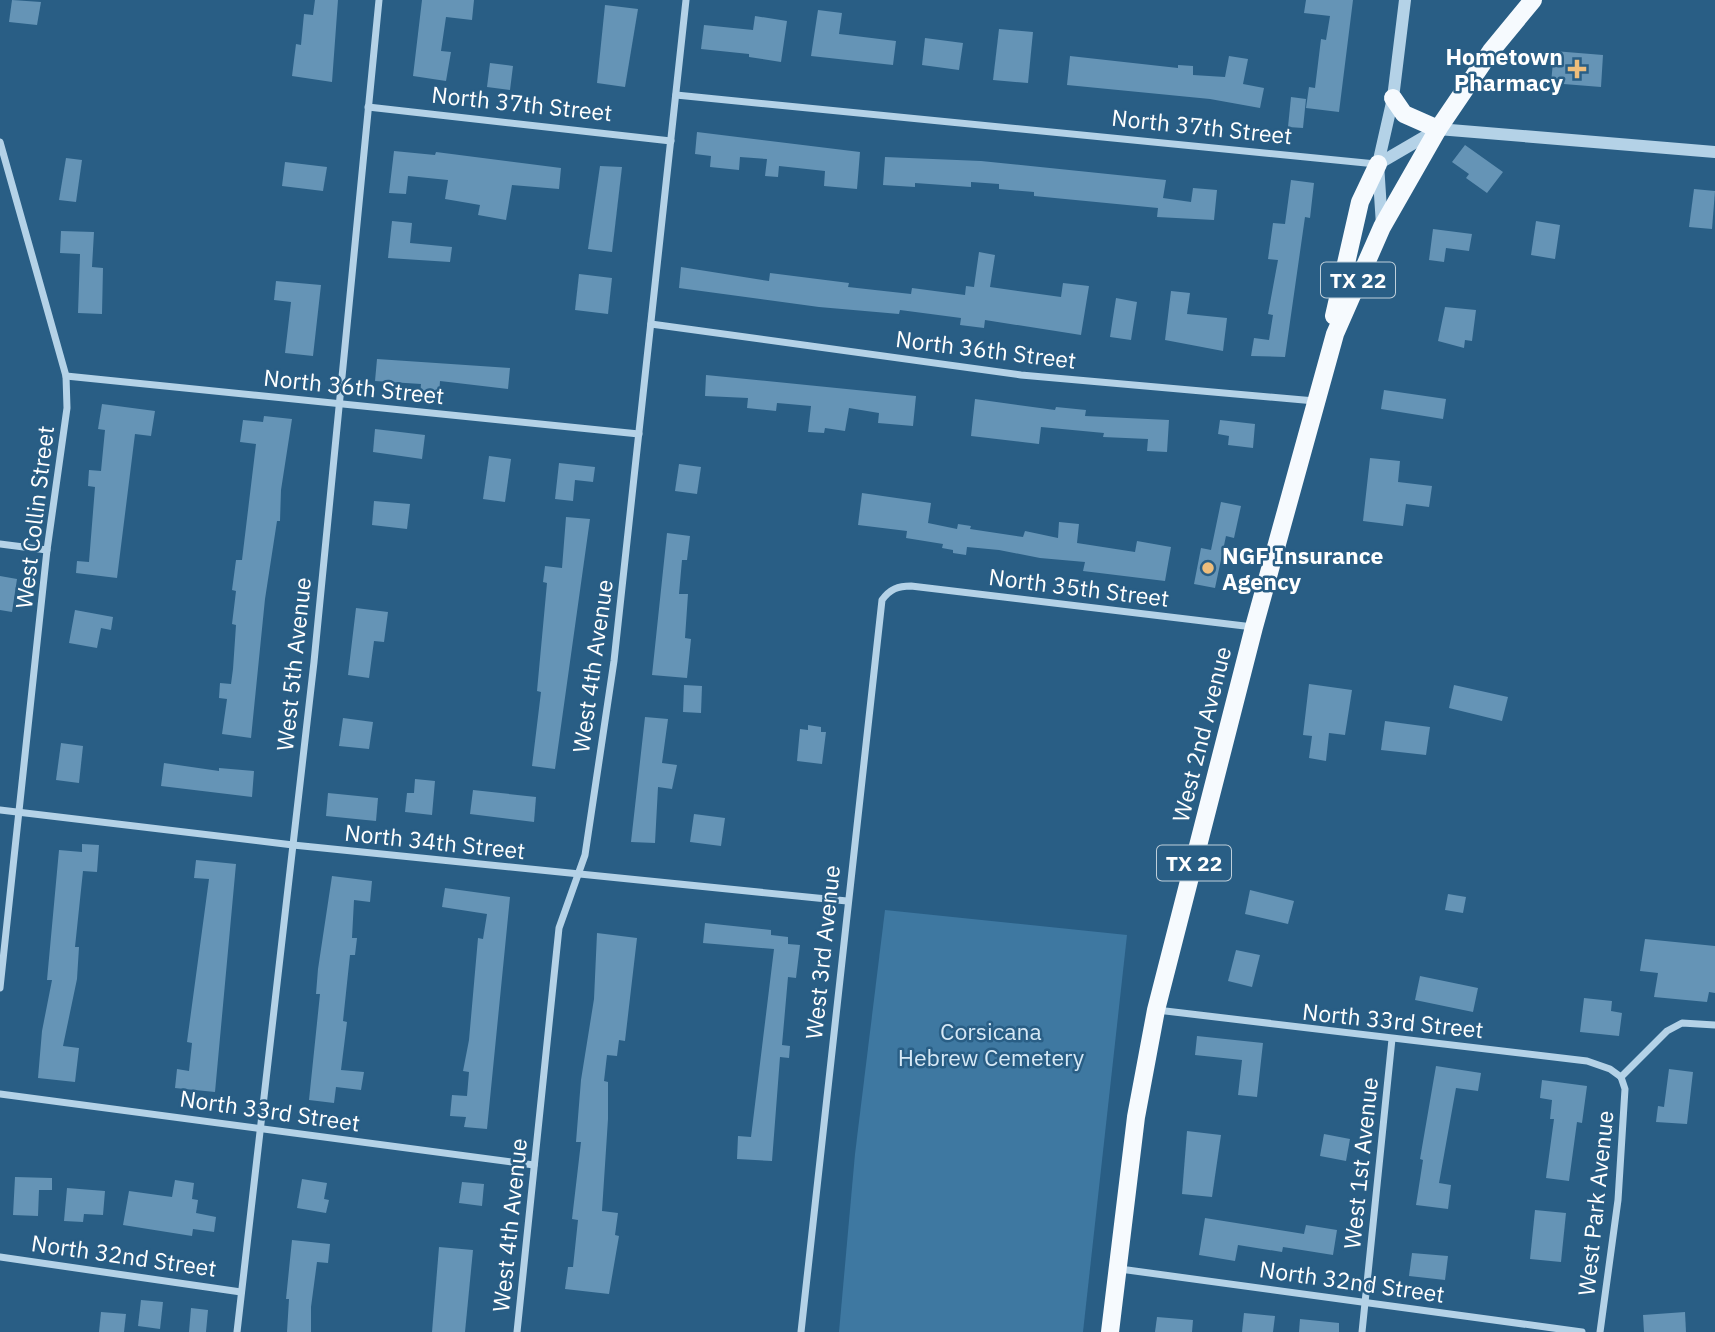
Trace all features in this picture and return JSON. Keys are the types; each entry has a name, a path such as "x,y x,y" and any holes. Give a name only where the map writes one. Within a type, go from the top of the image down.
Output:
{"main road":[{"name":"TX 22","path":"1317,401 1335,334 1382,227 1438,129 1490,51 1533,0"},
{"path":"1393,98 1404,114 1438,129"},
{"path":"1335,334 1334,308 1360,202 1378,164"},
{"name":"West 2nd Avenue","path":"1110,1332 1136,1117 1156,1010 1254,627 1317,401"}],"street":[{"name":"West 5th Avenue","path":"237,1332 293,845 379,0"},
{"name":"West 4th Avenue","path":"517,1332 559,928 585,855 614,661 686,0"},
{"path":"1382,227 1378,164 1393,98 1405,0"},
{"name":"North 37th Street","path":"676,95 1378,164"},
{"name":"North 37th Street","path":"368,107 671,141"},
{"path":"1378,164 1438,129 1715,152"},
{"name":"West Collin Street","path":"0,142 66,376 67,408 47,550 0,988"},
{"name":"North 36th Street","path":"651,324 1021,375 1317,401"},
{"name":"North 36th Street","path":"66,376 639,434"},
{"path":"0,544 47,550"},
{"name":"North 35th Street","path":"900,586 1254,627"},
{"name":"West 3rd Avenue","path":"802,1332 877,622 882,600 888,592 900,586"},
{"name":"North 34th Street","path":"0,810 293,845 847,901"},
{"name":"North 33rd Street","path":"1156,1010 1587,1061 1610,1069 1621,1077"},
{"path":"1621,1077 1667,1031 1682,1023 1715,1025"},
{"name":"West 1st Avenue","path":"1362,1332 1392,1039"},
{"name":"West Park Avenue","path":"1600,1332 1618,1200 1625,1088 1621,1077"},
{"name":"North 33rd Street","path":"0,1094 534,1165"},
{"name":"North 32nd Street","path":"0,1257 241,1293"},
{"name":"North 32nd Street","path":"1116,1269 1582,1332"}],"green space":[{"name":"Corsicana Hebrew Cemetery","path":"885,910 1127,935 1083,1332 839,1332 855,1154"}],"building":[{"path":"12,0 41,2 37,25 9,22"},
{"path":"315,0 338,0 332,82 292,76 296,44 301,45 304,14 313,15"},
{"path":"422,0 474,0 472,20 446,17 441,51 451,52 446,81 413,76"},
{"path":"1306,0 1353,0 1339,112 1306,108 1309,87 1315,88 1321,39 1326,40 1330,16 1304,13"},
{"path":"605,5 638,9 625,87 597,83"},
{"path":"818,10 842,13 839,34 896,41 893,65 811,56"},
{"path":"755,16 787,21 781,62 749,57 749,54 701,49 704,25 753,30"},
{"path":"999,29 1033,32 1028,83 993,80"},
{"path":"925,38 963,43 959,70 922,65"},
{"name":"Hometown Pharmacy","path":"1554,51 1603,55 1601,87 1551,83"},
{"path":"1070,56 1178,68 1178,65 1193,66 1193,75 1225,77 1229,56 1248,59 1243,84 1264,88 1260,108 1210,99 1067,85"},
{"path":"490,63 513,66 510,90 487,87"},
{"path":"1291,97 1306,99 1303,128 1288,127"},
{"path":"697,132 860,152 857,189 824,186 825,171 779,166 778,177 765,176 767,159 740,157 739,170 710,167 711,156 695,154"},
{"path":"1465,145 1503,172 1487,193 1466,178 1469,174 1452,162"},
{"path":"394,151 435,155 436,152 561,168 559,189 512,185 506,220 478,215 480,205 445,199 448,180 408,176 406,194 389,193"},
{"path":"885,157 981,161 1166,180 1163,198 1191,202 1193,188 1217,190 1214,220 1157,217 1158,208 1034,196 1034,192 999,189 999,184 971,182 971,187 915,183 915,187 883,185"},
{"path":"66,158 82,160 76,202 59,200"},
{"path":"285,162 327,167 323,191 282,186"},
{"path":"600,166 622,167 612,252 588,249"},
{"path":"1291,180 1314,183 1310,218 1305,217 1285,357 1251,356 1254,338 1269,340 1273,315 1268,314 1278,260 1268,259 1273,223 1285,224"},
{"path":"1694,189 1715,191 1712,229 1689,227"},
{"path":"392,221 412,223 410,243 452,247 450,262 388,258"},
{"path":"1536,221 1560,225 1555,259 1531,255"},
{"path":"1433,229 1472,234 1469,251 1446,248 1444,262 1429,260"},
{"path":"61,231 94,232 92,267 103,268 102,314 78,313 80,254 60,253"},
{"path":"979,252 995,255 990,287 1061,297 1063,283 1089,286 1081,335 985,320 984,328 960,325 961,318 900,310 899,314 819,307 679,288 681,267 769,281 770,273 849,283 848,287 911,294 912,288 965,295 966,286 974,287"},
{"path":"579,274 612,278 608,314 575,310"},
{"path":"276,281 321,285 313,356 285,353 291,302 274,300"},
{"path":"1171,291 1190,293 1187,314 1227,318 1223,351 1165,340"},
{"path":"1116,298 1137,302 1131,340 1110,337"},
{"path":"1445,307 1476,310 1472,341 1465,340 1464,348 1438,341"},
{"path":"377,359 510,368 508,389 440,381 439,395 420,394 421,384 375,381"},
{"path":"706,375 916,396 913,426 878,423 879,413 849,408 845,431 825,428 824,433 808,432 811,406 777,403 776,411 747,408 748,398 705,396"},
{"path":"1384,390 1446,399 1443,419 1381,409"},
{"path":"975,399 1055,410 1056,407 1086,410 1085,416 1169,420 1167,452 1147,451 1148,439 1103,437 1104,433 1041,427 1039,444 971,436"},
{"path":"102,404 155,411 151,436 135,434 117,578 76,573 77,561 89,562 95,487 88,486 89,470 101,471 105,430 98,429"},
{"path":"264,416 292,419 281,490 280,521 277,521 265,599 251,738 222,734 227,699 219,698 220,683 231,684 236,625 232,624 236,591 232,590 236,560 242,560 256,444 240,442 243,420 263,422"},
{"path":"1220,420 1255,424 1253,448 1228,445 1229,436 1218,434"},
{"path":"375,429 425,435 422,459 373,452"},
{"path":"489,456 511,459 505,502 483,499"},
{"path":"1370,458 1400,461 1398,482 1432,486 1429,507 1406,504 1403,526 1363,521"},
{"path":"559,463 595,467 593,482 575,480 573,501 555,499"},
{"path":"679,464 701,467 697,494 675,491"},
{"path":"862,493 931,503 928,523 957,529 958,524 971,526 970,529 1023,537 1025,531 1058,538 1059,522 1079,524 1077,543 1135,552 1137,541 1171,547 1165,581 1083,571 1085,562 1040,558 999,550 967,547 966,555 953,553 953,550 942,548 943,544 906,538 907,531 858,525"},
{"path":"374,501 410,504 407,529 372,525"},
{"path":"1221,502 1241,506 1234,538 1226,536 1215,588 1194,584 1201,548 1211,550"},
{"path":"566,517 590,519 555,769 532,766 541,692 537,691 547,583 543,582 545,566 562,568"},
{"path":"667,533 690,536 687,560 682,560 679,594 688,594 685,638 691,639 687,678 652,675"},
{"path":"0,576 17,579 12,612 0,610"},
{"path":"356,608 388,612 384,642 374,641 369,678 348,675"},
{"path":"75,610 113,617 111,630 101,628 97,648 69,643"},
{"path":"1309,684 1352,690 1345,735 1329,733 1326,761 1309,758 1312,736 1303,735"},
{"path":"684,685 702,686 701,713 683,712"},
{"path":"1454,685 1508,697 1502,721 1449,708"},
{"path":"645,717 668,719 662,763 677,765 672,789 658,787 655,843 631,842"},
{"path":"343,718 373,722 369,749 339,746"},
{"path":"1385,721 1430,727 1426,755 1381,750"},
{"path":"808,725 821,727 821,732 826,732 822,764 797,761 800,729 808,730"},
{"path":"61,743 83,746 79,783 56,780"},
{"path":"164,763 219,771 219,768 254,771 252,797 161,786"},
{"path":"415,779 435,781 432,815 405,812 407,793 414,793"},
{"path":"473,790 536,797 534,822 470,814"},
{"path":"328,793 378,798 376,821 326,816"},
{"path":"694,814 725,818 721,846 690,842"},
{"path":"82,844 99,845 97,872 83,871 75,947 79,947 77,979 63,1046 79,1048 75,1082 38,1078 42,1031 52,980 47,980 59,850 82,852"},
{"path":"196,860 236,864 215,1092 175,1088 177,1069 189,1071 192,1043 187,1042 209,879 194,878"},
{"path":"332,876 372,881 370,902 354,900 352,938 357,938 355,955 350,955 343,1021 347,1022 341,1070 364,1072 361,1090 336,1087 334,1103 309,1100 320,994 316,994 318,969"},
{"path":"445,888 510,897 487,1129 464,1127 466,1117 450,1116 452,1095 467,1096 469,1072 463,1071 469,1040 478,938 483,939 487,914 442,907"},
{"path":"1250,890 1294,901 1288,924 1245,914"},
{"path":"1448,894 1466,897 1463,913 1445,910"},
{"path":"705,923 771,930 771,935 788,937 788,944 800,945 796,978 788,977 782,1045 790,1046 789,1058 780,1057 772,1161 737,1159 738,1136 751,1137 774,949 703,943"},
{"path":"597,933 637,938 625,1041 619,1040 617,1056 607,1055 604,1081 608,1082 608,1119 602,1211 618,1213 615,1235 619,1236 609,1294 565,1289 568,1267 573,1267 578,1220 572,1219 581,1142 576,1142 581,1080 594,999"},
{"path":"1645,939 1715,946 1715,993 1709,992 1707,1002 1654,997 1658,973 1640,971"},
{"path":"1236,950 1260,955 1252,987 1228,981"},
{"path":"1420,976 1478,988 1473,1012 1415,1000"},
{"path":"1584,998 1612,1001 1611,1011 1622,1013 1619,1036 1580,1032"},
{"path":"1197,1036 1263,1043 1257,1097 1238,1095 1242,1060 1195,1055"},
{"path":"1436,1066 1481,1073 1478,1091 1456,1088 1439,1183 1451,1185 1448,1209 1416,1205 1423,1160 1420,1159"},
{"path":"1669,1069 1693,1072 1687,1124 1656,1122 1658,1106 1664,1107"},
{"path":"1542,1080 1587,1086 1582,1123 1577,1122 1569,1181 1546,1178 1554,1119 1550,1119 1552,1100 1540,1098"},
{"path":"1187,1131 1221,1135 1212,1197 1182,1194"},
{"path":"1324,1134 1350,1139 1346,1161 1320,1156"},
{"path":"15,1177 52,1178 52,1190 39,1190 38,1216 13,1215"},
{"path":"302,1179 327,1183 324,1199 329,1200 326,1213 297,1208"},
{"path":"175,1180 194,1183 192,1199 198,1200 196,1213 216,1217 214,1232 193,1229 192,1236 123,1225 129,1191 172,1197"},
{"path":"462,1182 484,1184 482,1206 459,1203"},
{"path":"67,1188 105,1191 103,1215 84,1214 83,1222 64,1221"},
{"path":"1535,1210 1566,1213 1561,1262 1530,1259"},
{"path":"1205,1218 1304,1234 1306,1225 1337,1230 1333,1255 1283,1247 1282,1252 1238,1245 1235,1261 1199,1255"},
{"path":"292,1240 330,1244 328,1263 317,1262 311,1307 311,1332 287,1332 289,1299 286,1299"},
{"path":"439,1247 473,1250 465,1332 432,1332"},
{"path":"1412,1253 1448,1256 1445,1280 1409,1276"},
{"path":"141,1300 163,1302 160,1329 138,1326"},
{"path":"191,1308 208,1310 206,1332 189,1332"},
{"path":"101,1312 126,1314 124,1332 99,1332"},
{"path":"1685,1312 1686,1332 1644,1332 1643,1315"},
{"path":"1244,1313 1275,1316 1273,1332 1242,1332"},
{"path":"1157,1317 1193,1320 1192,1332 1155,1332"},
{"path":"1300,1319 1339,1323 1339,1332 1299,1332"}],"place":[{"name":"Hometown Pharmacy","path":"1577,69"},
{"name":"NGF Insurance Agency","path":"1208,568"}]}
